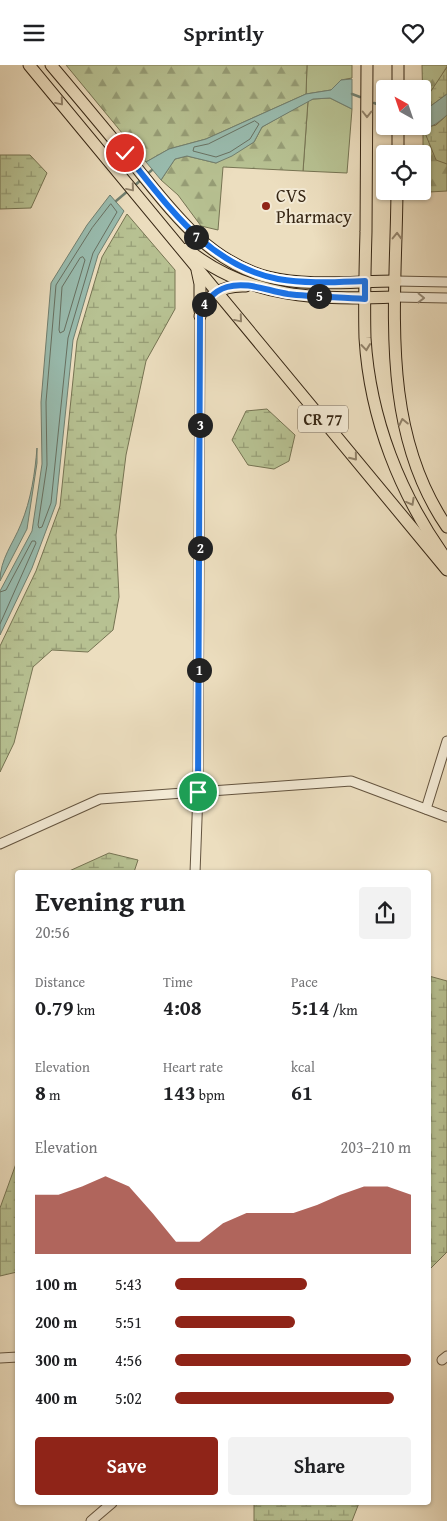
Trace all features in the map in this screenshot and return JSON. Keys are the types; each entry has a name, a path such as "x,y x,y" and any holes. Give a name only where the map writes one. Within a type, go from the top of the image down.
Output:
{"main road":[{"name":"CR 77","path":"29,65 151,211 196,269 311,404 447,571"},
{"path":"51,65 164,200 204,244 224,258 245,269 272,278 297,281 396,281"},
{"path":"367,65 365,299 368,366 384,438 404,490 423,524 447,560"},
{"path":"398,65 398,80"},
{"path":"397,200 394,351 403,422 411,455 426,491 447,527"},
{"path":"172,237 218,271 252,286"},
{"path":"196,269 200,284 200,316"},
{"path":"200,316 204,304 216,293 229,286 252,286 295,295 365,299 395,297"}],"street":[{"path":"396,281 447,282"},
{"path":"395,297 447,298"},
{"path":"195,870 198,792 200,316"},
{"path":"426,809 447,741"},
{"path":"0,844 100,799 350,781 447,817"},
{"path":"0,1358 15,1357"},
{"path":"91,1521 110,1505"}],"green space":[{"path":"66,65 307,65 306,94 206,139 169,149 146,162"},
{"path":"307,65 352,65 352,78 341,80 331,90 306,94"},
{"path":"422,65 447,65 447,94 431,104 431,80 422,80"},
{"path":"447,67 447,94 431,106 431,91"},
{"path":"330,98 352,109 347,173 303,171 308,101"},
{"path":"308,101 303,171 223,167 218,230 201,226 178,195 161,180 175,159 187,156 216,163 254,142 262,127"},
{"path":"447,115 447,191 431,192 431,145 423,145 423,135 431,135 431,126 436,125"},
{"path":"447,115 447,164 436,160 426,135 431,135 431,126 436,125"},
{"path":"0,155 30,155 47,173 31,208 0,209"},
{"path":"127,214 175,270 175,309 146,361 126,455 116,535 119,597 113,630 88,652 52,650 33,667 14,743 0,772 0,646 36,571 60,506 77,341 102,257"},
{"path":"267,409 295,435 289,461 274,469 248,465 232,440 246,411"},
{"path":"109,853 138,860 135,870 71,870"},
{"path":"431,977 447,981 447,1252 431,1268"},
{"path":"15,1167 15,1272 0,1276 0,1208"},
{"path":"254,1505 358,1505 352,1521 254,1521"}],"water":[{"path":"352,79 352,109 330,98 313,99 262,127 254,142 232,156 216,163 187,156 175,159 161,180 146,162 169,149 206,139 306,94 331,90 341,80"},
{"path":"447,94 447,115 431,126 431,106"},
{"path":"110,195 124,211 98,255 73,340 56,504 32,568 0,635 0,591 32,531 42,464 41,402 51,283 87,225"},
{"path":"37,448 37,463 27,529 0,581 2,566 21,524 30,496"}],"waterway":[{"path":"352,94 360,97"},
{"path":"146,175 152,170"},
{"path":"133,187 142,179"},
{"path":"116,201 129,190"}],"place":[{"name":"CVS Pharmacy","path":"266,206"}],"route":[{"path":"125,153 194,235 224,258 245,269 277,279 326,283 365,281 365,299 303,296 252,286 234,285 216,293 208,299 202,308 200,316 198,792"}]}
